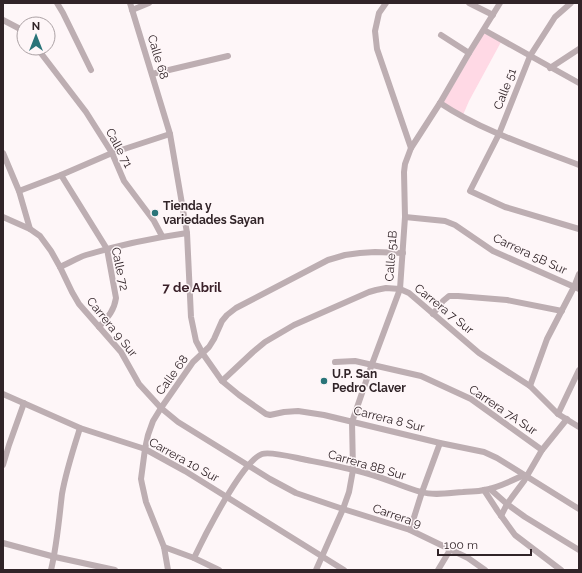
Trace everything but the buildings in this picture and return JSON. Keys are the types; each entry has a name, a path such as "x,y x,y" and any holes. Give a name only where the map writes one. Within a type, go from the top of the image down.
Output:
{"street":[{"path":"57,3 64,13 91,70"},
{"name":"Calle 68","path":"130,3 170,134 187,233 191,317 196,341 203,354 193,362 153,421 145,449 141,479 146,502 164,547 168,570"},
{"path":"132,10 149,3"},
{"path":"386,3 379,13 375,31 377,49 411,148"},
{"path":"469,3 493,15"},
{"name":"Calle 51B","path":"316,570 349,492 353,470 352,422 400,289 405,217 404,172 411,148 500,3"},
{"name":"Calle 51","path":"571,3 555,17 530,56 499,134 470,191 505,207 579,229"},
{"path":"3,20 16,27"},
{"path":"484,30 579,83"},
{"path":"441,35 469,53"},
{"path":"550,68 579,49"},
{"name":"Calle 71","path":"43,56 86,112 112,153 124,181 154,221 162,236"},
{"path":"152,74 228,56"},
{"path":"440,103 469,121 579,165"},
{"path":"19,192 112,153 170,134"},
{"path":"4,156 19,192 30,229"},
{"name":"Calle 72","path":"61,175 107,249 116,298 112,312 100,327"},
{"name":"Carrera 9 Sur","path":"3,217 30,229 40,236 51,251 79,304 121,352 139,384 161,408 178,422 270,479 296,493 343,509"},
{"name":"Carrera 5B Sur","path":"405,217 445,221 455,225 494,251 577,288"},
{"path":"60,267 85,256 107,249 162,236 187,233"},
{"path":"203,354 212,343 222,321 227,314 322,262 345,255 375,252 403,253"},
{"path":"530,386 547,338 577,288 579,274"},
{"name":"Carrera 7 Sur","path":"222,381 265,342 294,325 369,292 386,288 400,289 409,293 479,353 530,386 558,414 578,426"},
{"path":"433,314 449,296 508,300 562,311"},
{"name":"Carrera 8 Sur","path":"203,354 222,381 266,414 270,415 298,411 324,415 484,452 497,458 579,509"},
{"name":"Carrera 7A Sur","path":"335,362 355,361 421,376 471,399 542,450"},
{"path":"558,414 579,370"},
{"name":"Carrera 10 Sur","path":"3,394 80,428 145,449 185,471 344,570"},
{"path":"3,465 24,403"},
{"path":"501,516 507,504 542,450 568,419"},
{"path":"51,570 63,492 80,428"},
{"path":"410,530 440,443"},
{"name":"Carrera 8B Sur","path":"249,465 262,454 284,455 353,470 422,492 443,494 487,490 525,476"},
{"path":"194,558 227,497 249,465"},
{"path":"487,490 525,517 579,550"},
{"path":"487,490 501,516 515,535 560,570"},
{"name":"Carrera 9","path":"343,509 410,530 468,558 485,570"},
{"path":"3,543 54,557 114,570"},
{"path":"164,547 194,558 219,570"},
{"path":"438,570 450,550"}],"shaded area":[{"path":"484,33 501,42 463,115 443,103"}],"place":[{"name":"Tienda y variedades Sayan","path":"155,213"},
{"name":"U.P. San Pedro Claver","path":"324,381"}],"district":[{"name":"7 de Abril","path":"192,287"}]}
